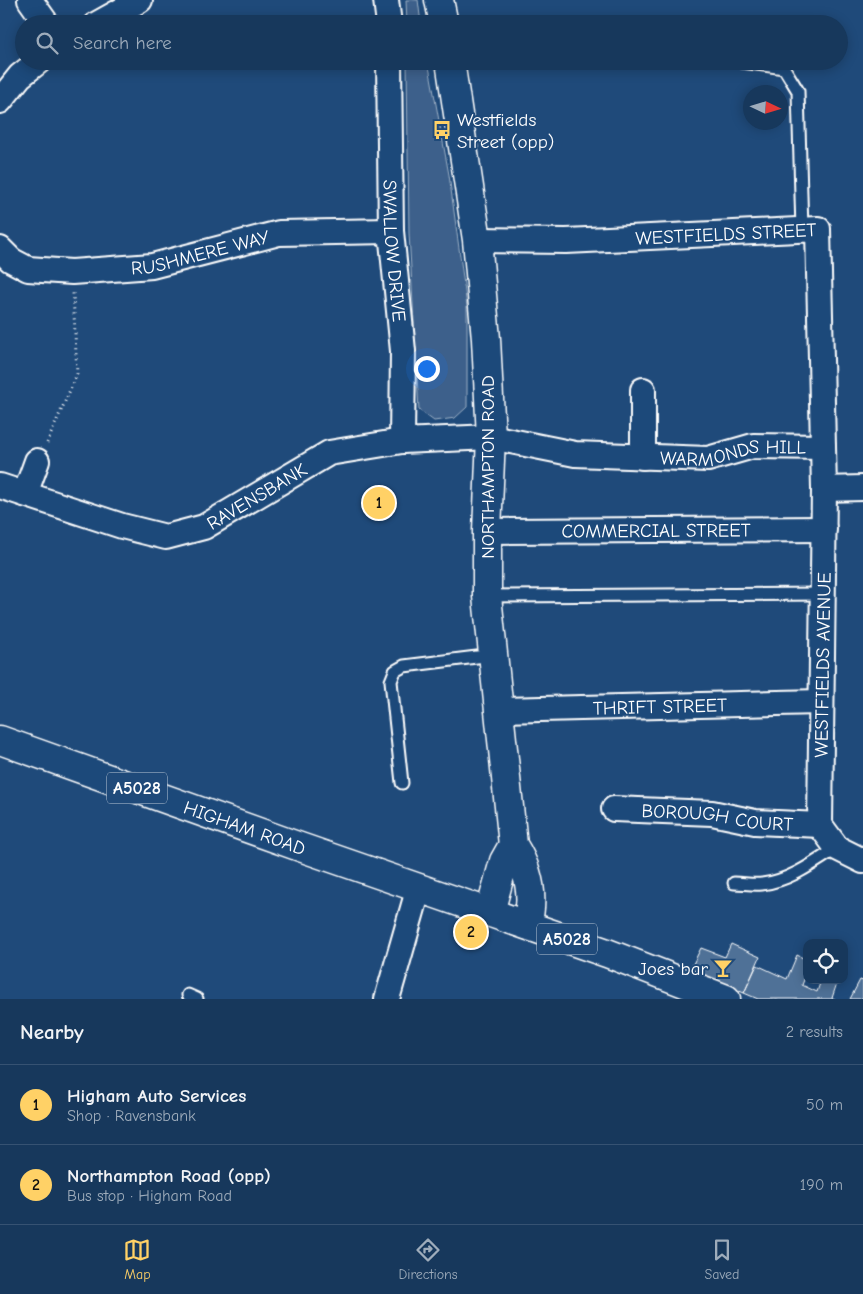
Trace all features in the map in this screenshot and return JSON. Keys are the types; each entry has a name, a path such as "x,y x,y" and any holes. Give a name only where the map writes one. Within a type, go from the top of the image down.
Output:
{"main road":[{"path":"439,0 442,15"},
{"name":"NORTHAMPTON ROAD","path":"451,70 477,240 486,339 491,437 486,531 487,596 513,845"},
{"name":"HIGHAM ROAD","path":"0,740 300,847 490,912"},
{"path":"490,912 504,861 513,845 523,861 527,875 531,910 528,925"},
{"name":"A5028","path":"490,912 621,958 726,999"}],"street":[{"path":"30,0 41,15"},
{"path":"114,15 140,0"},
{"path":"386,0 388,15"},
{"path":"0,101 20,76 28,70"},
{"name":"SWALLOW DRIVE","path":"389,70 391,231 403,351 402,441"},
{"name":"WESTFIELDS STREET","path":"477,240 566,240 818,230 823,447"},
{"name":"RUSHMERE WAY","path":"4,260 28,269 72,272 152,266 279,233 391,231"},
{"name":"WARMONDS HILL","path":"643,390 643,457"},
{"name":"WARMONDS HILL","path":"491,437 575,454 708,459 753,446 823,447"},
{"name":"RAVENSBANK","path":"0,486 122,526 166,537 204,527 329,453 402,441 491,437"},
{"name":"WESTFIELDS AVENUE","path":"820,826 824,529 823,447"},
{"path":"25,494 38,461"},
{"path":"824,489 863,488"},
{"name":"COMMERCIAL STREET","path":"486,531 824,529"},
{"name":"THRIFT STREET","path":"500,710 821,702"},
{"name":"BOROUGH COURT","path":"614,809 712,813 755,822 820,826"},
{"path":"820,826 837,848 863,861"},
{"path":"387,999 419,887"}],"lane":[{"path":"785,70 798,91 802,230"},
{"path":"487,596 823,594"},
{"path":"402,783 391,681 395,672 404,666 494,655"},
{"path":"734,883 763,884 788,877 810,866 837,848"}],"path":[{"path":"38,461 42,458 55,422 77,374 72,272"}],"shaded area":[{"path":"406,0 418,0 420,15 407,15"},
{"path":"407,70 430,70 449,175 467,307 467,407 455,418 434,421 419,410 409,233"}],"building":[{"name":"Joes bar","path":"731,944 760,957 744,993 690,970 701,948 725,957"},
{"path":"797,955 803,958 802,985 817,992 820,984 837,984 832,998 835,999 758,999 744,993 757,965 787,979"},
{"path":"860,980 863,981 863,999 850,999"}],"place":[{"name":"Westfields Street (opp)","path":"442,130"},
{"name":"Higham Auto Services","path":"379,503"},
{"name":"Northampton Road (opp)","path":"471,932"},
{"name":"Joes bar","path":"723,968"}]}
